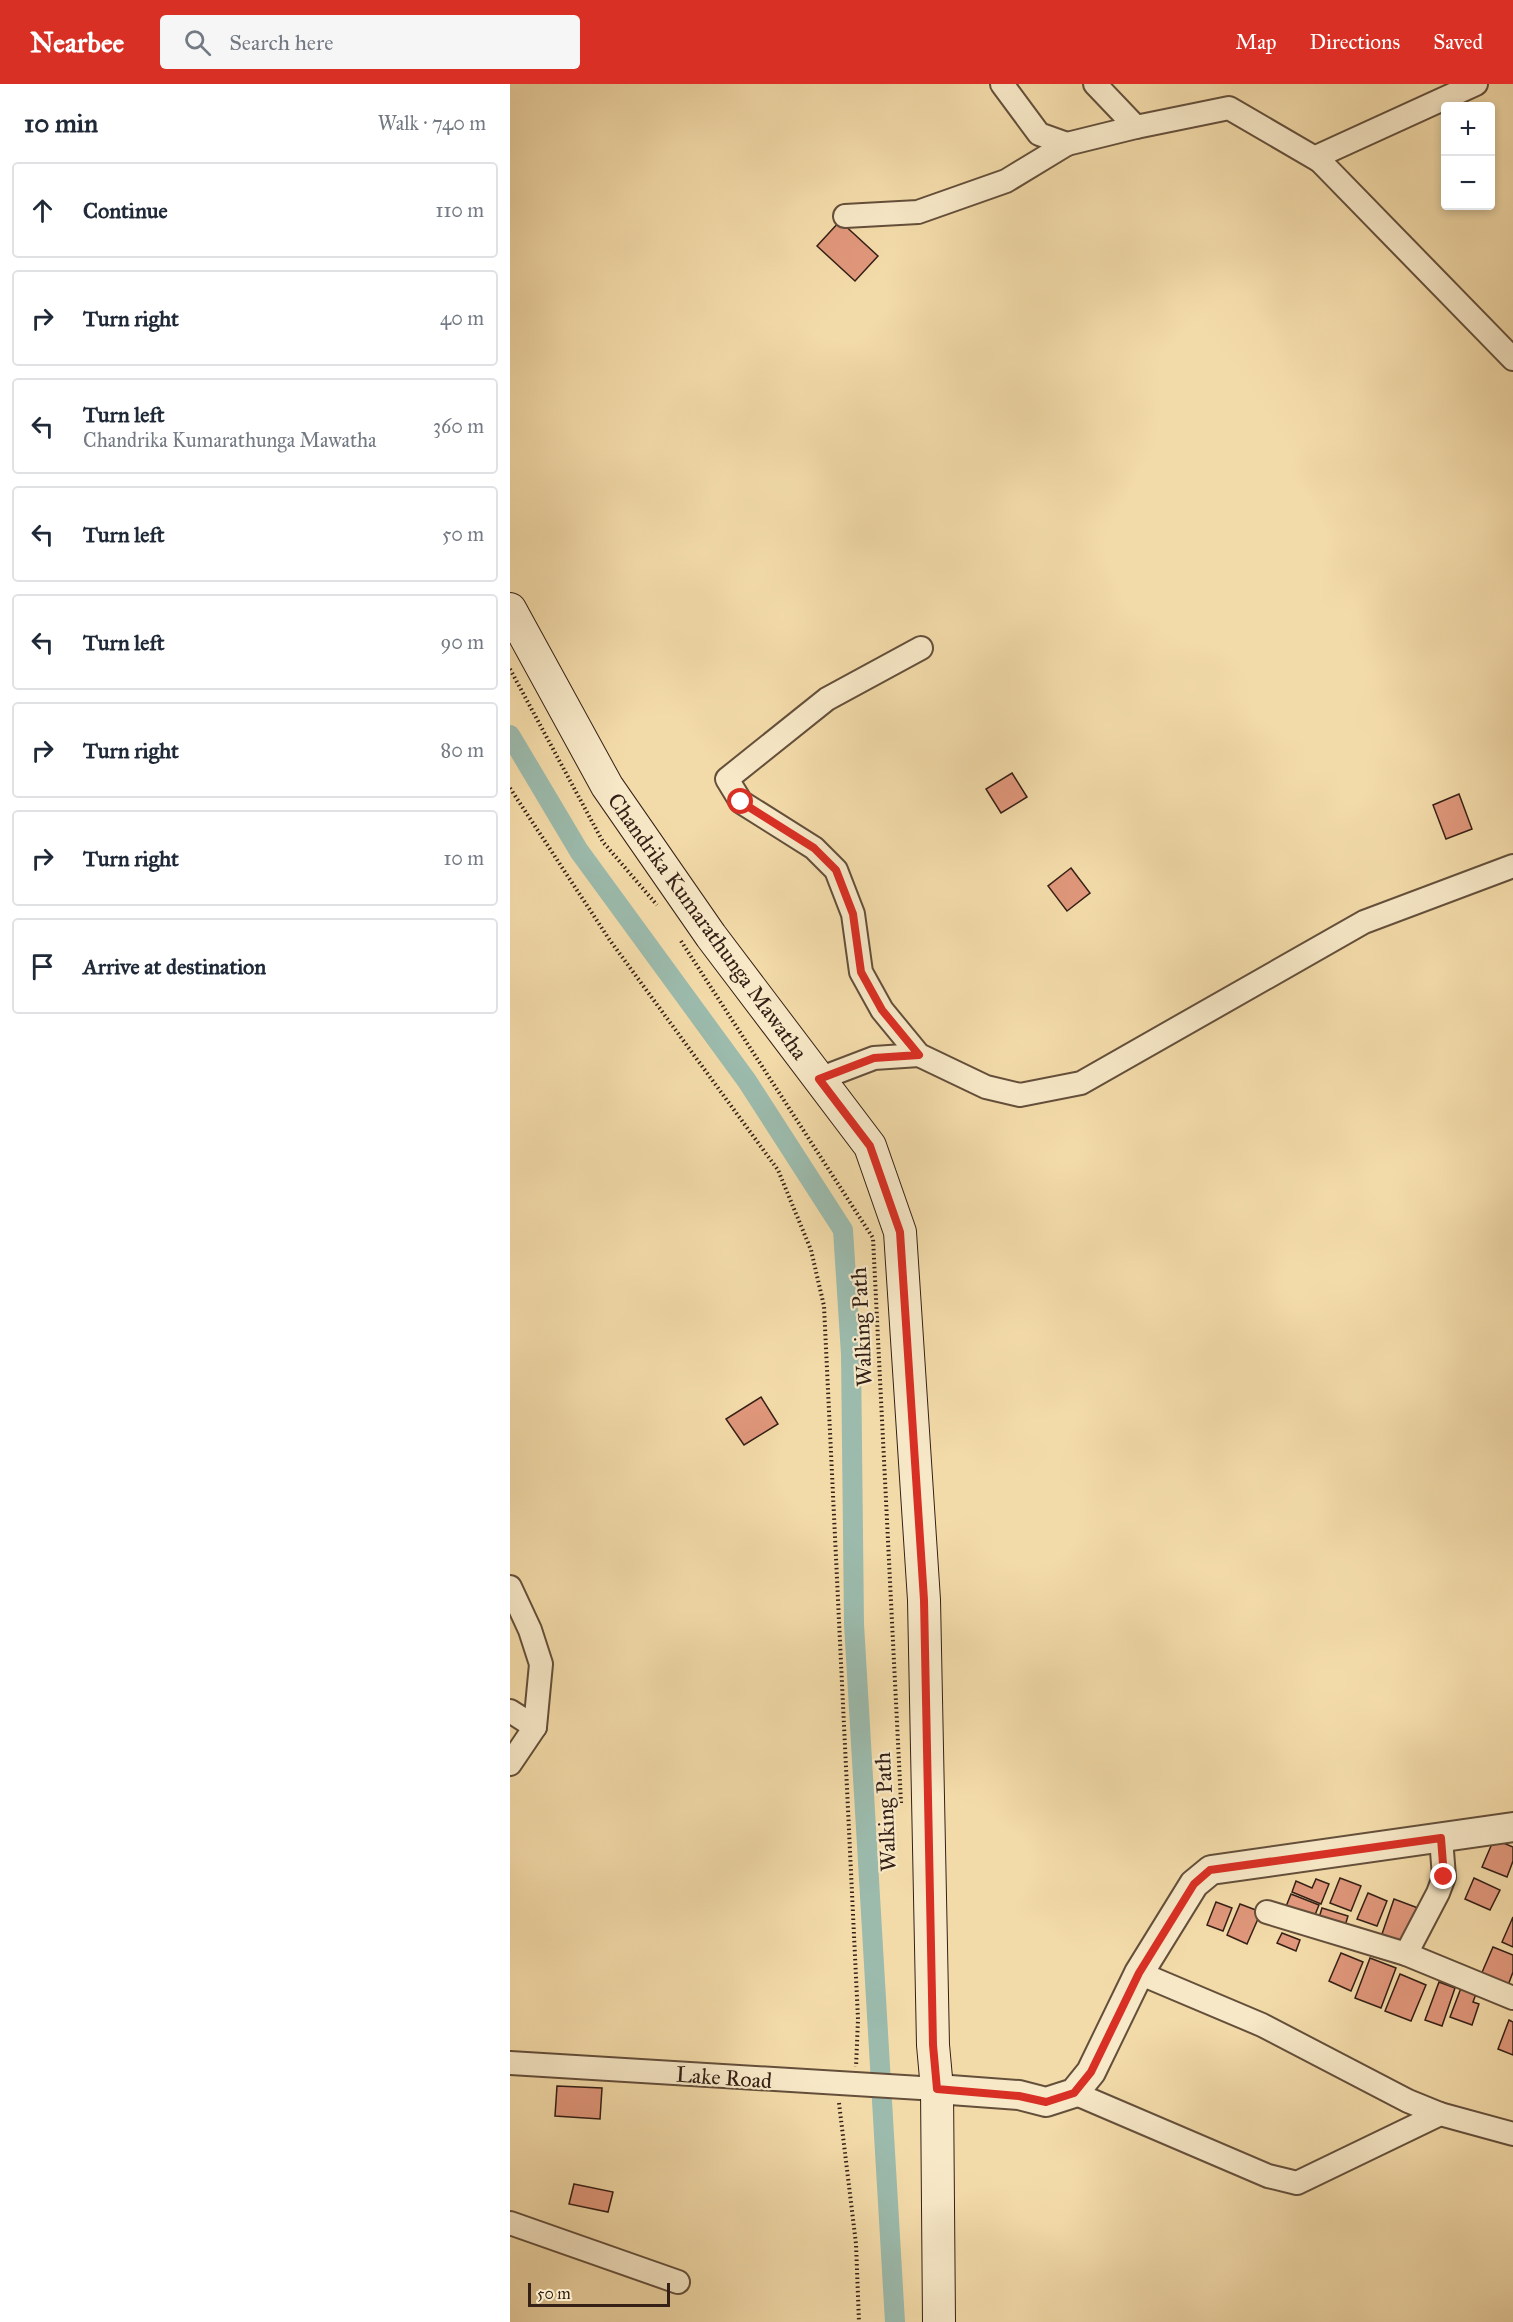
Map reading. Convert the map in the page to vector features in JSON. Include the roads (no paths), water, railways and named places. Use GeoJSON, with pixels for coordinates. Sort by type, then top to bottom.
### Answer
{"type":"FeatureCollection","features":[{"type":"Feature","properties":{"kind":"main road","name":"Chandrika Kumarathunga Mawatha"},"geometry":{"type":"LineString","coordinates":[[510,609],[607,786],[711,936],[870,1146],[900,1232],[924,1600],[933,2045],[926,2089],[939,2322]]}},
{"type":"Feature","properties":{"kind":"street"},"geometry":{"type":"LineString","coordinates":[[1002,84],[1039,134],[1067,144]]}},
{"type":"Feature","properties":{"kind":"street"},"geometry":{"type":"LineString","coordinates":[[1095,84],[1136,127]]}},
{"type":"Feature","properties":{"kind":"street"},"geometry":{"type":"LineString","coordinates":[[1476,84],[1316,157],[1513,359]]}},
{"type":"Feature","properties":{"kind":"street"},"geometry":{"type":"LineString","coordinates":[[845,216],[918,212],[1006,181],[1067,144],[1229,108],[1320,161]]}},
{"type":"Feature","properties":{"kind":"street"},"geometry":{"type":"LineString","coordinates":[[921,648],[827,699],[727,779],[741,802],[814,848],[836,870],[853,914],[861,972],[882,1010],[919,1055],[986,1087],[1020,1095],[1081,1083],[1364,922],[1513,866]]}},
{"type":"Feature","properties":{"kind":"street"},"geometry":{"type":"LineString","coordinates":[[819,1079],[874,1058],[919,1055]]}},
{"type":"Feature","properties":{"kind":"street"},"geometry":{"type":"LineString","coordinates":[[510,1587],[530,1630],[540,1664],[535,1727],[510,1764]]}},
{"type":"Feature","properties":{"kind":"street"},"geometry":{"type":"LineString","coordinates":[[510,1711],[535,1727]]}},
{"type":"Feature","properties":{"kind":"street"},"geometry":{"type":"LineString","coordinates":[[926,2089],[1019,2096],[1046,2102],[1074,2093],[1091,2072],[1139,1973],[1194,1884],[1210,1870],[1513,1827]]}},
{"type":"Feature","properties":{"kind":"street"},"geometry":{"type":"LineString","coordinates":[[1406,1954],[1444,1877],[1441,1838]]}},
{"type":"Feature","properties":{"kind":"street"},"geometry":{"type":"LineString","coordinates":[[1267,1912],[1406,1954],[1513,1998]]}},
{"type":"Feature","properties":{"kind":"street"},"geometry":{"type":"LineString","coordinates":[[1139,1973],[1262,2025],[1408,2101],[1440,2114],[1513,2134]]}},
{"type":"Feature","properties":{"kind":"street","name":"Lake Road"},"geometry":{"type":"LineString","coordinates":[[510,2062],[926,2089]]}},
{"type":"Feature","properties":{"kind":"street"},"geometry":{"type":"LineString","coordinates":[[1074,2093],[1268,2176],[1297,2183],[1440,2114]]}},
{"type":"Feature","properties":{"kind":"street"},"geometry":{"type":"LineString","coordinates":[[510,2223],[678,2282]]}},
{"type":"Feature","properties":{"kind":"waterway"},"geometry":{"type":"LineString","coordinates":[[510,735],[579,851],[747,1081],[843,1230],[851,1354],[854,1624],[895,2322]]}}]}
